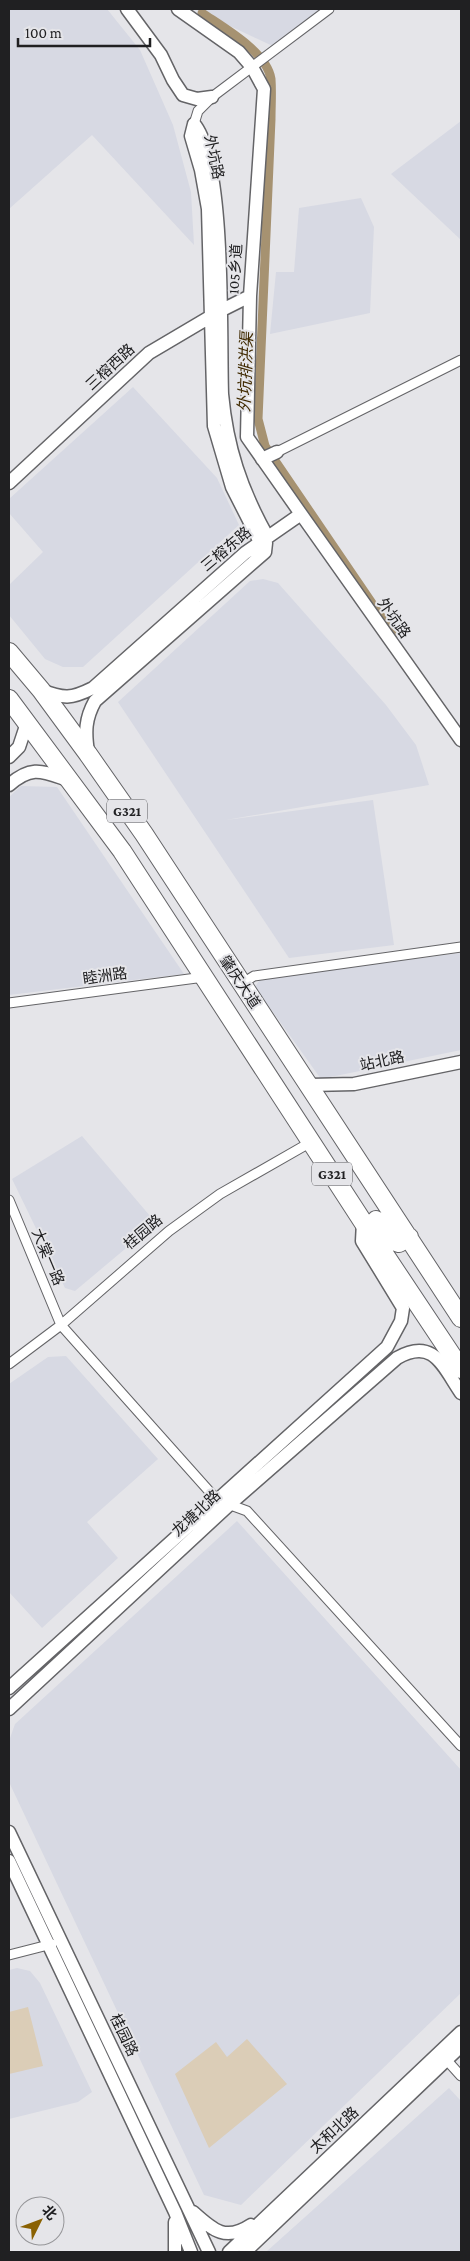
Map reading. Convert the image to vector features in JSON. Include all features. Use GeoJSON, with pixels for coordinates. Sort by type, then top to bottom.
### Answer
{"type":"FeatureCollection","features":[{"type":"Feature","properties":{"kind":"highway","name":"肇庆大道"},"geometry":{"type":"LineString","coordinates":[[9,652],[41,690],[144,834],[461,1318]]}},
{"type":"Feature","properties":{"kind":"highway","name":"G321"},"geometry":{"type":"LineString","coordinates":[[9,699],[28,722],[122,851],[205,977]]}},
{"type":"Feature","properties":{"kind":"highway","name":"肇庆大道"},"geometry":{"type":"LineString","coordinates":[[205,977],[363,1222],[461,1366]]}},
{"type":"Feature","properties":{"kind":"highway"},"geometry":{"type":"LineString","coordinates":[[329,1169],[351,1183],[388,1239],[399,1243],[408,1237]]}},
{"type":"Feature","properties":{"kind":"main road"},"geometry":{"type":"LineString","coordinates":[[127,9],[161,55],[173,80],[183,95],[197,99],[212,97]]}},
{"type":"Feature","properties":{"kind":"main road","name":"105乡道"},"geometry":{"type":"LineString","coordinates":[[178,9],[239,52],[252,67],[264,89],[250,296],[247,437],[301,514]]}},
{"type":"Feature","properties":{"kind":"main road","name":"外坑路"},"geometry":{"type":"LineString","coordinates":[[194,124],[199,130],[202,139],[215,196],[215,314],[225,426],[241,483],[264,543]]}},
{"type":"Feature","properties":{"kind":"main road","name":"三榕西路"},"geometry":{"type":"LineString","coordinates":[[9,483],[149,354],[215,314],[250,296]]}},
{"type":"Feature","properties":{"kind":"main road"},"geometry":{"type":"LineString","coordinates":[[262,459],[277,452]]}},
{"type":"Feature","properties":{"kind":"main road"},"geometry":{"type":"LineString","coordinates":[[264,543],[301,514]]}},
{"type":"Feature","properties":{"kind":"main road","name":"外坑路"},"geometry":{"type":"LineString","coordinates":[[301,514],[461,740]]}},
{"type":"Feature","properties":{"kind":"main road","name":"三榕东路"},"geometry":{"type":"LineString","coordinates":[[94,694],[264,543]]}},
{"type":"Feature","properties":{"kind":"main road"},"geometry":{"type":"LineString","coordinates":[[41,690],[60,698],[94,694],[85,728],[88,754]]}},
{"type":"Feature","properties":{"kind":"main road"},"geometry":{"type":"LineString","coordinates":[[9,757],[19,747],[28,722]]}},
{"type":"Feature","properties":{"kind":"main road"},"geometry":{"type":"LineString","coordinates":[[9,785],[19,777],[33,771],[71,781]]}},
{"type":"Feature","properties":{"kind":"main road","name":"站北路"},"geometry":{"type":"LineString","coordinates":[[310,1085],[354,1084],[461,1062]]}},
{"type":"Feature","properties":{"kind":"main road","name":"龙塘北路"},"geometry":{"type":"LineString","coordinates":[[11,1685],[387,1346],[401,1321],[403,1308],[362,1241],[363,1222]]}},
{"type":"Feature","properties":{"kind":"main road","name":"龙塘北路"},"geometry":{"type":"LineString","coordinates":[[22,1698],[230,1504],[397,1358],[406,1353],[421,1350],[433,1353],[461,1393]]}},
{"type":"Feature","properties":{"kind":"main road"},"geometry":{"type":"LineString","coordinates":[[9,1709],[22,1698]]}},
{"type":"Feature","properties":{"kind":"main road"},"geometry":{"type":"LineString","coordinates":[[9,1719],[22,1698]]}},
{"type":"Feature","properties":{"kind":"main road","name":"桂园路"},"geometry":{"type":"LineString","coordinates":[[9,1832],[209,2252]]}},
{"type":"Feature","properties":{"kind":"main road"},"geometry":{"type":"LineString","coordinates":[[9,1861],[175,2212],[191,2252]]}},
{"type":"Feature","properties":{"kind":"main road","name":"太和北路"},"geometry":{"type":"LineString","coordinates":[[245,2252],[443,2056],[461,2032]]}},
{"type":"Feature","properties":{"kind":"main road","name":"太和北路"},"geometry":{"type":"LineString","coordinates":[[229,2252],[443,2056],[461,2046]]}},
{"type":"Feature","properties":{"kind":"main road"},"geometry":{"type":"LineString","coordinates":[[188,2206],[214,2230],[223,2233],[243,2231],[270,2213]]}},
{"type":"Feature","properties":{"kind":"main road"},"geometry":{"type":"LineString","coordinates":[[175,2212],[175,2252]]}},
{"type":"Feature","properties":{"kind":"main road"},"geometry":{"type":"LineString","coordinates":[[258,2252],[267,2240],[270,2229]]}},
{"type":"Feature","properties":{"kind":"street"},"geometry":{"type":"LineString","coordinates":[[194,124],[198,111],[212,97],[328,9]]}},
{"type":"Feature","properties":{"kind":"street"},"geometry":{"type":"LineString","coordinates":[[277,452],[461,360]]}},
{"type":"Feature","properties":{"kind":"street"},"geometry":{"type":"LineString","coordinates":[[241,984],[254,976],[461,947]]}},
{"type":"Feature","properties":{"kind":"street","name":"睦洲路"},"geometry":{"type":"LineString","coordinates":[[9,1003],[205,977]]}},
{"type":"Feature","properties":{"kind":"street","name":"桂园路"},"geometry":{"type":"LineString","coordinates":[[9,1364],[61,1325],[168,1231],[220,1194],[311,1142]]}},
{"type":"Feature","properties":{"kind":"street","name":"大棠一路"},"geometry":{"type":"LineString","coordinates":[[9,1200],[61,1325],[216,1500]]}},
{"type":"Feature","properties":{"kind":"street"},"geometry":{"type":"LineString","coordinates":[[216,1500],[247,1511],[461,1746]]}},
{"type":"Feature","properties":{"kind":"street"},"geometry":{"type":"LineString","coordinates":[[9,1956],[62,1942]]}},
{"type":"Feature","properties":{"kind":"street"},"geometry":{"type":"LineString","coordinates":[[443,2056],[461,2076]]}},
{"type":"Feature","properties":{"kind":"shaded area"},"geometry":{"type":"Polygon","coordinates":[[[9,9],[107,9],[140,50],[173,125],[191,192],[194,245],[92,135],[9,209],[9,9]]]}},
{"type":"Feature","properties":{"kind":"shaded area"},"geometry":{"type":"Polygon","coordinates":[[[194,9],[329,9],[277,48],[194,9]]]}},
{"type":"Feature","properties":{"kind":"shaded area"},"geometry":{"type":"Polygon","coordinates":[[[461,121],[461,240],[391,174],[461,121]]]}},
{"type":"Feature","properties":{"kind":"shaded area"},"geometry":{"type":"Polygon","coordinates":[[[361,198],[374,227],[370,313],[270,334],[276,272],[294,272],[299,208],[361,198]]]}},
{"type":"Feature","properties":{"kind":"shaded area"},"geometry":{"type":"Polygon","coordinates":[[[133,387],[217,478],[239,525],[83,667],[63,667],[45,659],[9,615],[9,585],[43,552],[9,513],[9,499],[133,387]]]}},
{"type":"Feature","properties":{"kind":"shaded area"},"geometry":{"type":"Polygon","coordinates":[[[263,579],[278,583],[386,705],[416,745],[429,785],[226,820],[373,800],[394,945],[289,958],[118,702],[250,581],[263,579]]]}},
{"type":"Feature","properties":{"kind":"shaded area"},"geometry":{"type":"Polygon","coordinates":[[[21,786],[57,787],[184,974],[9,995],[9,797],[21,786]]]}},
{"type":"Feature","properties":{"kind":"shaded area"},"geometry":{"type":"Polygon","coordinates":[[[461,953],[461,1050],[321,1079],[255,987],[261,978],[461,953]]]}},
{"type":"Feature","properties":{"kind":"shaded area"},"geometry":{"type":"Polygon","coordinates":[[[82,1136],[156,1223],[75,1291],[65,1288],[12,1179],[82,1136]]]}},
{"type":"Feature","properties":{"kind":"shaded area"},"geometry":{"type":"Polygon","coordinates":[[[66,1356],[158,1459],[87,1522],[118,1558],[42,1628],[9,1592],[9,1384],[48,1357],[66,1356]]]}},
{"type":"Feature","properties":{"kind":"shaded area"},"geometry":{"type":"Polygon","coordinates":[[[237,1521],[461,1770],[461,1993],[241,2205],[204,2195],[9,1782],[9,1741],[15,1724],[237,1521]]]}},
{"type":"Feature","properties":{"kind":"shaded area"},"geometry":{"type":"Polygon","coordinates":[[[17,1968],[30,1971],[40,1983],[92,2092],[78,2102],[9,2119],[9,1970],[17,1968]]]}},
{"type":"Feature","properties":{"kind":"shaded area"},"geometry":{"type":"Polygon","coordinates":[[[28,2007],[43,2066],[9,2074],[9,2012],[28,2007]]]}},
{"type":"Feature","properties":{"kind":"shaded area"},"geometry":{"type":"Polygon","coordinates":[[[247,2039],[287,2084],[209,2148],[175,2074],[216,2042],[227,2057],[247,2039]]]}},
{"type":"Feature","properties":{"kind":"shaded area"},"geometry":{"type":"Polygon","coordinates":[[[449,2088],[461,2101],[461,2252],[266,2252],[449,2088]]]}},
{"type":"Feature","properties":{"kind":"waterway","name":"外坑排洪渠"},"geometry":{"type":"LineString","coordinates":[[202,13],[253,50],[262,59],[271,79],[271,119],[258,419],[265,446],[393,634]]}}]}
